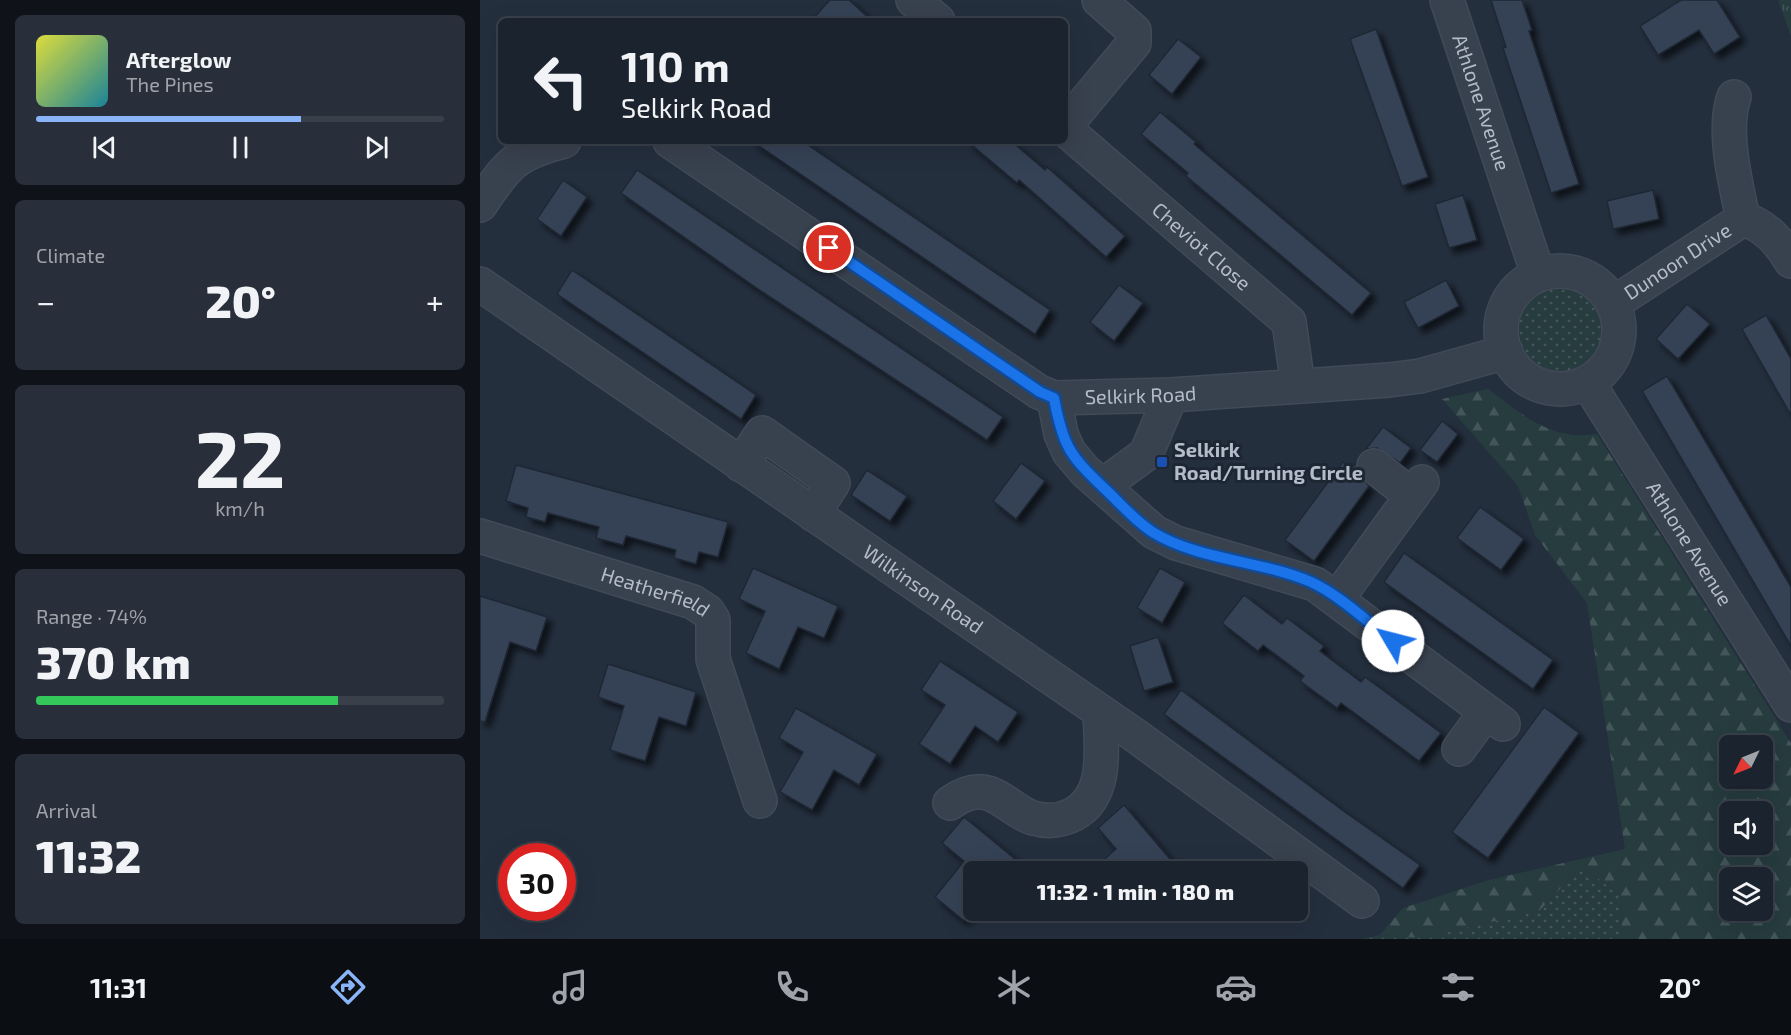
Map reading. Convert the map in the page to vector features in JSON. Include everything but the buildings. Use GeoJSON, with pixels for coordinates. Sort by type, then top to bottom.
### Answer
{"type":"FeatureCollection","features":[{"type":"Feature","properties":{"kind":"street"},"geometry":{"type":"LineString","coordinates":[[913,0],[934,18]]}},
{"type":"Feature","properties":{"kind":"street","name":"Cheviot Close"},"geometry":{"type":"LineString","coordinates":[[1068,123],[1134,43],[1134,31],[1099,0]]}},
{"type":"Feature","properties":{"kind":"street","name":"Athlone Avenue"},"geometry":{"type":"LineString","coordinates":[[1448,0],[1538,274]]}},
{"type":"Feature","properties":{"kind":"street","name":"Dunoon Drive"},"geometry":{"type":"LineString","coordinates":[[1725,118],[1733,174],[1743,219]]}},
{"type":"Feature","properties":{"kind":"street","name":"Cheviot Close"},"geometry":{"type":"LineString","coordinates":[[1068,130],[1289,322],[1298,386]]}},
{"type":"Feature","properties":{"kind":"street"},"geometry":{"type":"LineString","coordinates":[[480,205],[506,168],[518,156],[555,144]]}},
{"type":"Feature","properties":{"kind":"street"},"geometry":{"type":"LineString","coordinates":[[674,144],[1040,392],[1054,398],[1061,434],[1069,452],[1102,486],[1154,532],[1176,543],[1308,581],[1337,599],[1494,718],[1459,748]]}},
{"type":"Feature","properties":{"kind":"street","name":"Dunoon Drive"},"geometry":{"type":"LineString","coordinates":[[1614,303],[1743,219],[1758,223],[1784,249],[1791,261]]}},
{"type":"Feature","properties":{"kind":"street"},"geometry":{"type":"LineString","coordinates":[[1559,270],[1580,273],[1598,284],[1614,303],[1620,323],[1618,346],[1609,364],[1588,383],[1568,389],[1547,388],[1525,378],[1511,363],[1502,343],[1501,322],[1507,302],[1520,286],[1538,274],[1559,270]]}},
{"type":"Feature","properties":{"kind":"street","name":"Wilkinson Road"},"geometry":{"type":"LineString","coordinates":[[480,284],[1100,712],[1362,901]]}},
{"type":"Feature","properties":{"kind":"street","name":"Selkirk Road"},"geometry":{"type":"LineString","coordinates":[[1054,398],[1171,394],[1420,376],[1506,351]]}},
{"type":"Feature","properties":{"kind":"street","name":"Athlone Avenue"},"geometry":{"type":"LineString","coordinates":[[1588,383],[1791,705]]}},
{"type":"Feature","properties":{"kind":"street"},"geometry":{"type":"LineString","coordinates":[[1102,486],[1146,454],[1171,394]]}},
{"type":"Feature","properties":{"kind":"street"},"geometry":{"type":"LineString","coordinates":[[1337,599],[1417,489],[1374,466]]}},
{"type":"Feature","properties":{"kind":"street","name":"Heatherfield"},"geometry":{"type":"LineString","coordinates":[[480,536],[693,603],[708,612],[713,620],[713,659],[760,801]]}},
{"type":"Feature","properties":{"kind":"street"},"geometry":{"type":"LineString","coordinates":[[950,803],[961,795],[976,792],[990,794],[1033,818],[1064,819],[1077,812],[1089,803],[1096,789],[1100,765],[1100,712]]}},
{"type":"Feature","properties":{"kind":"green space"},"geometry":{"type":"Polygon","coordinates":[[[1778,0],[1791,0],[1791,36],[1778,0]]]}},
{"type":"Feature","properties":{"kind":"green space"},"geometry":{"type":"Polygon","coordinates":[[[1560,289],[1576,292],[1589,301],[1598,314],[1601,330],[1598,346],[1589,359],[1576,368],[1560,371],[1544,368],[1531,359],[1522,346],[1519,330],[1522,314],[1531,301],[1544,292],[1560,289]]]}},
{"type":"Feature","properties":{"kind":"green space"},"geometry":{"type":"Polygon","coordinates":[[[1488,389],[1526,417],[1552,430],[1565,434],[1597,434],[1791,743],[1791,939],[1622,939],[1621,896],[1582,866],[1539,911],[1420,938],[1380,935],[1403,908],[1489,880],[1625,849],[1587,603],[1535,535],[1518,486],[1442,399],[1488,389]]]}},
{"type":"Feature","properties":{"kind":"green space"},"geometry":{"type":"Polygon","coordinates":[[[1582,866],[1621,896],[1622,939],[1362,939],[1380,935],[1420,938],[1539,911],[1582,866]]]}},
{"type":"Feature","properties":{"kind":"place","name":"Selkirk Road/Turning Circle"},"geometry":{"type":"Point","coordinates":[1162,462]}},
{"type":"Feature","properties":{"kind":"route"},"geometry":{"type":"LineString","coordinates":[[829,248],[1040,392],[1054,398],[1061,434],[1069,452],[1085,471],[1154,532],[1176,543],[1315,584],[1393,641]]}}]}
